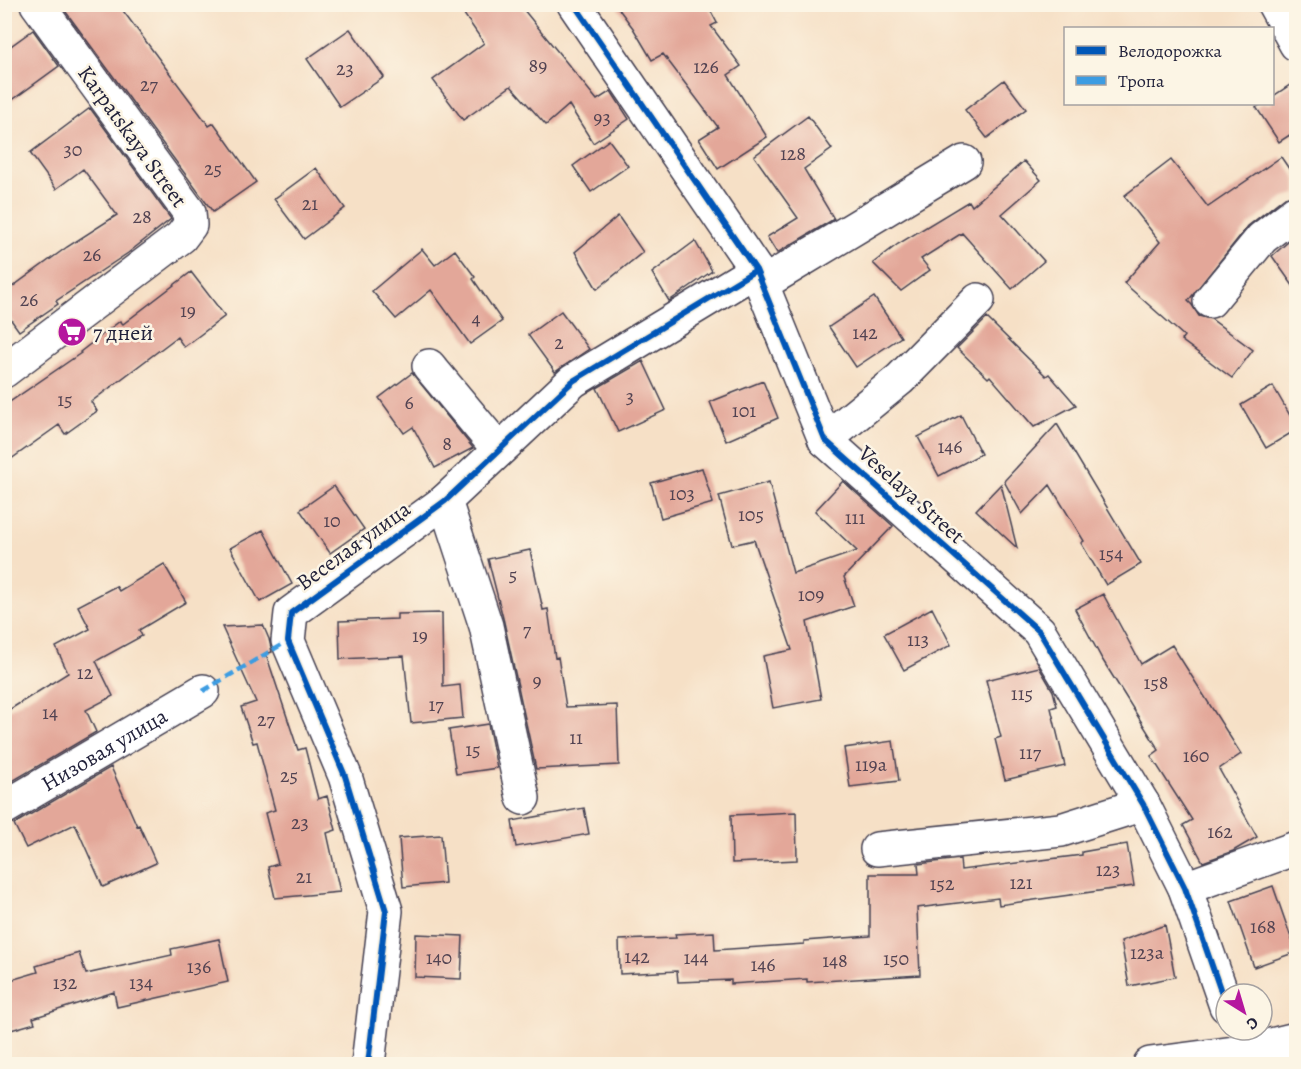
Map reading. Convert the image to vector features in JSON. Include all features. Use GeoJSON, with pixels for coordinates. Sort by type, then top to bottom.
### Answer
{"type":"FeatureCollection","features":[{"type":"Feature","properties":{"kind":"street","name":"Karpatskaya Street"},"geometry":{"type":"LineString","coordinates":[[4,371],[181,237],[190,225],[189,212],[37,4]]}},
{"type":"Feature","properties":{"kind":"street","name":"Veselaya Street"},"geometry":{"type":"LineString","coordinates":[[574,4],[759,277],[825,440],[1039,631],[1143,804],[1185,888],[1218,982]]}},
{"type":"Feature","properties":{"kind":"street"},"geometry":{"type":"LineString","coordinates":[[1274,4],[1296,44]]}},
{"type":"Feature","properties":{"kind":"street","name":"Веселая улица"},"geometry":{"type":"LineString","coordinates":[[368,1065],[386,911],[345,776],[288,641],[291,613],[444,501],[573,381],[964,162]]}},
{"type":"Feature","properties":{"kind":"street"},"geometry":{"type":"LineString","coordinates":[[1210,301],[1262,238],[1296,212]]}},
{"type":"Feature","properties":{"kind":"street"},"geometry":{"type":"LineString","coordinates":[[825,440],[900,379],[978,300]]}},
{"type":"Feature","properties":{"kind":"street"},"geometry":{"type":"LineString","coordinates":[[429,366],[499,450]]}},
{"type":"Feature","properties":{"kind":"street"},"geometry":{"type":"LineString","coordinates":[[444,501],[486,626],[523,798]]}},
{"type":"Feature","properties":{"kind":"street","name":"Низовая улица"},"geometry":{"type":"LineString","coordinates":[[4,808],[203,691]]}},
{"type":"Feature","properties":{"kind":"street"},"geometry":{"type":"LineString","coordinates":[[877,849],[1061,830],[1143,804]]}},
{"type":"Feature","properties":{"kind":"street"},"geometry":{"type":"LineString","coordinates":[[1185,888],[1296,848]]}},
{"type":"Feature","properties":{"kind":"street"},"geometry":{"type":"LineString","coordinates":[[1274,1040],[1296,1040]]}},
{"type":"Feature","properties":{"kind":"street"},"geometry":{"type":"LineString","coordinates":[[1150,1065],[1234,1042]]}},
{"type":"Feature","properties":{"kind":"building"},"geometry":{"type":"Polygon","coordinates":[[[69,4],[118,4],[209,126],[214,123],[256,182],[213,212],[63,8],[69,4]]]}},
{"type":"Feature","properties":{"kind":"building"},"geometry":{"type":"Polygon","coordinates":[[[457,4],[519,4],[597,100],[611,91],[629,119],[593,143],[569,105],[546,125],[511,86],[463,120],[433,80],[484,43],[457,4]]]}},
{"type":"Feature","properties":{"kind":"building"},"geometry":{"type":"Polygon","coordinates":[[[615,4],[707,4],[717,23],[711,26],[741,66],[728,75],[767,137],[718,169],[699,139],[718,127],[663,54],[652,60],[615,4]]]}},
{"type":"Feature","properties":{"kind":"building"},"geometry":{"type":"Polygon","coordinates":[[[350,29],[384,77],[340,107],[307,59],[350,29]]]}},
{"type":"Feature","properties":{"kind":"building"},"geometry":{"type":"Polygon","coordinates":[[[33,30],[59,66],[4,106],[4,51],[33,30]]]}},
{"type":"Feature","properties":{"kind":"building"},"geometry":{"type":"Polygon","coordinates":[[[1004,80],[1026,109],[987,138],[965,110],[1004,80]]]}},
{"type":"Feature","properties":{"kind":"building"},"geometry":{"type":"Polygon","coordinates":[[[1296,81],[1296,131],[1279,142],[1256,107],[1274,105],[1274,96],[1296,81]]]}},
{"type":"Feature","properties":{"kind":"building"},"geometry":{"type":"Polygon","coordinates":[[[90,108],[171,219],[128,253],[56,301],[58,304],[19,331],[4,310],[4,293],[67,247],[117,215],[83,169],[56,189],[30,153],[90,108]]]}},
{"type":"Feature","properties":{"kind":"building"},"geometry":{"type":"Polygon","coordinates":[[[808,116],[832,149],[804,169],[834,219],[777,253],[767,237],[798,218],[754,156],[808,116]]]}},
{"type":"Feature","properties":{"kind":"building"},"geometry":{"type":"Polygon","coordinates":[[[609,140],[628,166],[591,192],[573,166],[609,140]]]}},
{"type":"Feature","properties":{"kind":"building"},"geometry":{"type":"Polygon","coordinates":[[[1281,157],[1296,179],[1296,194],[1285,197],[1248,226],[1188,301],[1199,316],[1211,319],[1253,350],[1232,378],[1181,340],[1184,336],[1124,283],[1160,242],[1124,196],[1171,160],[1208,207],[1281,157]]]}},
{"type":"Feature","properties":{"kind":"building"},"geometry":{"type":"Polygon","coordinates":[[[1024,161],[1041,180],[1002,214],[1044,261],[1012,289],[962,233],[921,259],[930,270],[901,291],[873,263],[898,244],[969,201],[972,206],[1024,161]]]}},
{"type":"Feature","properties":{"kind":"building"},"geometry":{"type":"Polygon","coordinates":[[[316,168],[345,208],[304,239],[274,199],[316,168]]]}},
{"type":"Feature","properties":{"kind":"building"},"geometry":{"type":"Polygon","coordinates":[[[618,216],[643,252],[597,289],[575,252],[618,216]]]}},
{"type":"Feature","properties":{"kind":"building"},"geometry":{"type":"Polygon","coordinates":[[[1296,235],[1296,290],[1272,256],[1296,235]]]}},
{"type":"Feature","properties":{"kind":"building"},"geometry":{"type":"Polygon","coordinates":[[[695,241],[712,271],[669,301],[652,273],[695,241]]]}},
{"type":"Feature","properties":{"kind":"building"},"geometry":{"type":"Polygon","coordinates":[[[422,249],[435,265],[455,250],[502,321],[470,344],[431,290],[396,319],[372,291],[422,249]]]}},
{"type":"Feature","properties":{"kind":"building"},"geometry":{"type":"Polygon","coordinates":[[[191,272],[225,316],[184,347],[177,337],[91,402],[97,411],[65,434],[59,425],[4,464],[4,406],[81,353],[120,321],[123,324],[191,272]]]}},
{"type":"Feature","properties":{"kind":"building"},"geometry":{"type":"Polygon","coordinates":[[[874,297],[901,337],[856,367],[829,327],[874,297]]]}},
{"type":"Feature","properties":{"kind":"building"},"geometry":{"type":"Polygon","coordinates":[[[561,311],[589,349],[555,372],[528,335],[561,311]]]}},
{"type":"Feature","properties":{"kind":"building"},"geometry":{"type":"Polygon","coordinates":[[[987,318],[1046,376],[1049,374],[1076,405],[1034,427],[990,376],[988,378],[957,348],[987,318]]]}},
{"type":"Feature","properties":{"kind":"building"},"geometry":{"type":"Polygon","coordinates":[[[643,361],[666,410],[618,432],[597,388],[643,361]]]}},
{"type":"Feature","properties":{"kind":"building"},"geometry":{"type":"Polygon","coordinates":[[[412,373],[473,448],[435,468],[413,427],[404,433],[379,398],[412,373]]]}},
{"type":"Feature","properties":{"kind":"building"},"geometry":{"type":"Polygon","coordinates":[[[763,381],[778,418],[726,441],[710,402],[763,381]]]}},
{"type":"Feature","properties":{"kind":"building"},"geometry":{"type":"Polygon","coordinates":[[[1273,386],[1296,426],[1296,430],[1266,448],[1241,405],[1273,386]]]}},
{"type":"Feature","properties":{"kind":"building"},"geometry":{"type":"Polygon","coordinates":[[[961,415],[981,454],[939,476],[918,437],[961,415]]]}},
{"type":"Feature","properties":{"kind":"building"},"geometry":{"type":"Polygon","coordinates":[[[1057,424],[1141,564],[1106,585],[1081,543],[1084,541],[1050,485],[1022,514],[1004,481],[1057,424]]]}},
{"type":"Feature","properties":{"kind":"building"},"geometry":{"type":"Polygon","coordinates":[[[702,468],[713,503],[661,518],[651,483],[702,468]]]}},
{"type":"Feature","properties":{"kind":"building"},"geometry":{"type":"Polygon","coordinates":[[[843,481],[893,526],[844,577],[854,606],[807,622],[821,699],[773,708],[763,656],[792,650],[754,540],[732,545],[719,496],[769,482],[793,573],[857,551],[815,511],[843,481]]]}},
{"type":"Feature","properties":{"kind":"building"},"geometry":{"type":"Polygon","coordinates":[[[1001,484],[1017,548],[976,510],[1001,484]]]}},
{"type":"Feature","properties":{"kind":"building"},"geometry":{"type":"Polygon","coordinates":[[[334,486],[364,529],[330,553],[300,510],[334,486]]]}},
{"type":"Feature","properties":{"kind":"building"},"geometry":{"type":"Polygon","coordinates":[[[263,530],[292,584],[260,602],[230,548],[263,530]]]}},
{"type":"Feature","properties":{"kind":"building"},"geometry":{"type":"Polygon","coordinates":[[[530,550],[543,610],[548,609],[555,658],[558,657],[566,707],[617,705],[619,765],[536,769],[488,559],[530,550]]]}},
{"type":"Feature","properties":{"kind":"building"},"geometry":{"type":"Polygon","coordinates":[[[164,564],[186,602],[139,630],[142,636],[96,661],[113,696],[86,710],[96,732],[4,786],[4,713],[68,673],[56,647],[90,629],[78,606],[116,586],[119,591],[164,564]]]}},
{"type":"Feature","properties":{"kind":"building"},"geometry":{"type":"Polygon","coordinates":[[[1103,594],[1141,664],[1172,645],[1241,754],[1219,769],[1257,837],[1233,851],[1203,862],[1183,825],[1192,820],[1151,756],[1159,750],[1102,659],[1075,609],[1103,594]]]}},
{"type":"Feature","properties":{"kind":"building"},"geometry":{"type":"Polygon","coordinates":[[[932,608],[951,645],[904,670],[884,634],[932,608]]]}},
{"type":"Feature","properties":{"kind":"building"},"geometry":{"type":"Polygon","coordinates":[[[442,613],[443,687],[460,685],[463,718],[411,723],[404,656],[340,659],[339,621],[397,619],[397,614],[442,613]]]}},
{"type":"Feature","properties":{"kind":"building"},"geometry":{"type":"Polygon","coordinates":[[[263,625],[272,652],[266,654],[298,750],[305,748],[318,799],[327,796],[336,830],[327,833],[340,892],[275,898],[268,867],[278,864],[265,813],[275,810],[257,742],[253,743],[241,707],[256,702],[222,627],[263,625]]]}},
{"type":"Feature","properties":{"kind":"building"},"geometry":{"type":"Polygon","coordinates":[[[1039,667],[1053,691],[1057,706],[1051,708],[1065,766],[1005,780],[995,739],[1001,737],[986,680],[1039,667]]]}},
{"type":"Feature","properties":{"kind":"building"},"geometry":{"type":"Polygon","coordinates":[[[488,724],[497,768],[456,774],[449,730],[488,724]]]}},
{"type":"Feature","properties":{"kind":"building"},"geometry":{"type":"Polygon","coordinates":[[[893,741],[899,781],[850,787],[844,748],[893,741]]]}},
{"type":"Feature","properties":{"kind":"building"},"geometry":{"type":"Polygon","coordinates":[[[111,767],[156,863],[103,887],[75,824],[26,848],[14,824],[111,767]]]}},
{"type":"Feature","properties":{"kind":"building"},"geometry":{"type":"Polygon","coordinates":[[[584,808],[589,834],[516,847],[512,821],[584,808]]]}},
{"type":"Feature","properties":{"kind":"building"},"geometry":{"type":"Polygon","coordinates":[[[796,812],[797,860],[732,863],[731,815],[796,812]]]}},
{"type":"Feature","properties":{"kind":"building"},"geometry":{"type":"Polygon","coordinates":[[[441,835],[445,883],[403,887],[399,838],[441,835]]]}},
{"type":"Feature","properties":{"kind":"building"},"geometry":{"type":"Polygon","coordinates":[[[1127,844],[1134,886],[999,905],[998,898],[917,908],[920,975],[731,984],[731,980],[678,982],[677,971],[620,974],[619,940],[676,938],[675,934],[714,932],[715,950],[804,944],[804,941],[870,936],[870,874],[919,874],[918,864],[960,859],[961,870],[1082,855],[1082,852],[1127,844]]]}},
{"type":"Feature","properties":{"kind":"building"},"geometry":{"type":"Polygon","coordinates":[[[1273,886],[1296,952],[1254,967],[1231,901],[1273,886]]]}},
{"type":"Feature","properties":{"kind":"building"},"geometry":{"type":"Polygon","coordinates":[[[1165,925],[1175,977],[1129,986],[1121,941],[1165,925]]]}},
{"type":"Feature","properties":{"kind":"building"},"geometry":{"type":"Polygon","coordinates":[[[416,934],[463,936],[461,979],[415,977],[416,934]]]}},
{"type":"Feature","properties":{"kind":"building"},"geometry":{"type":"Polygon","coordinates":[[[219,939],[228,982],[117,1007],[114,992],[33,1018],[35,1023],[4,1032],[4,982],[38,972],[36,966],[79,953],[86,974],[172,955],[171,949],[219,939]]]}},
{"type":"Feature","properties":{"kind":"marked path"},"geometry":{"type":"LineString","coordinates":[[203,691],[288,641]]}},
{"type":"Feature","properties":{"kind":"cycle path"},"geometry":{"type":"LineString","coordinates":[[574,4],[756,270],[825,440],[1039,631],[1143,804],[1185,888],[1218,982]]}},
{"type":"Feature","properties":{"kind":"cycle path"},"geometry":{"type":"LineString","coordinates":[[368,1064],[386,911],[345,776],[288,641],[291,613],[445,501],[573,381],[756,270]]}},
{"type":"Feature","properties":{"kind":"place","name":"7 дней"},"geometry":{"type":"Point","coordinates":[72,332]}}]}
